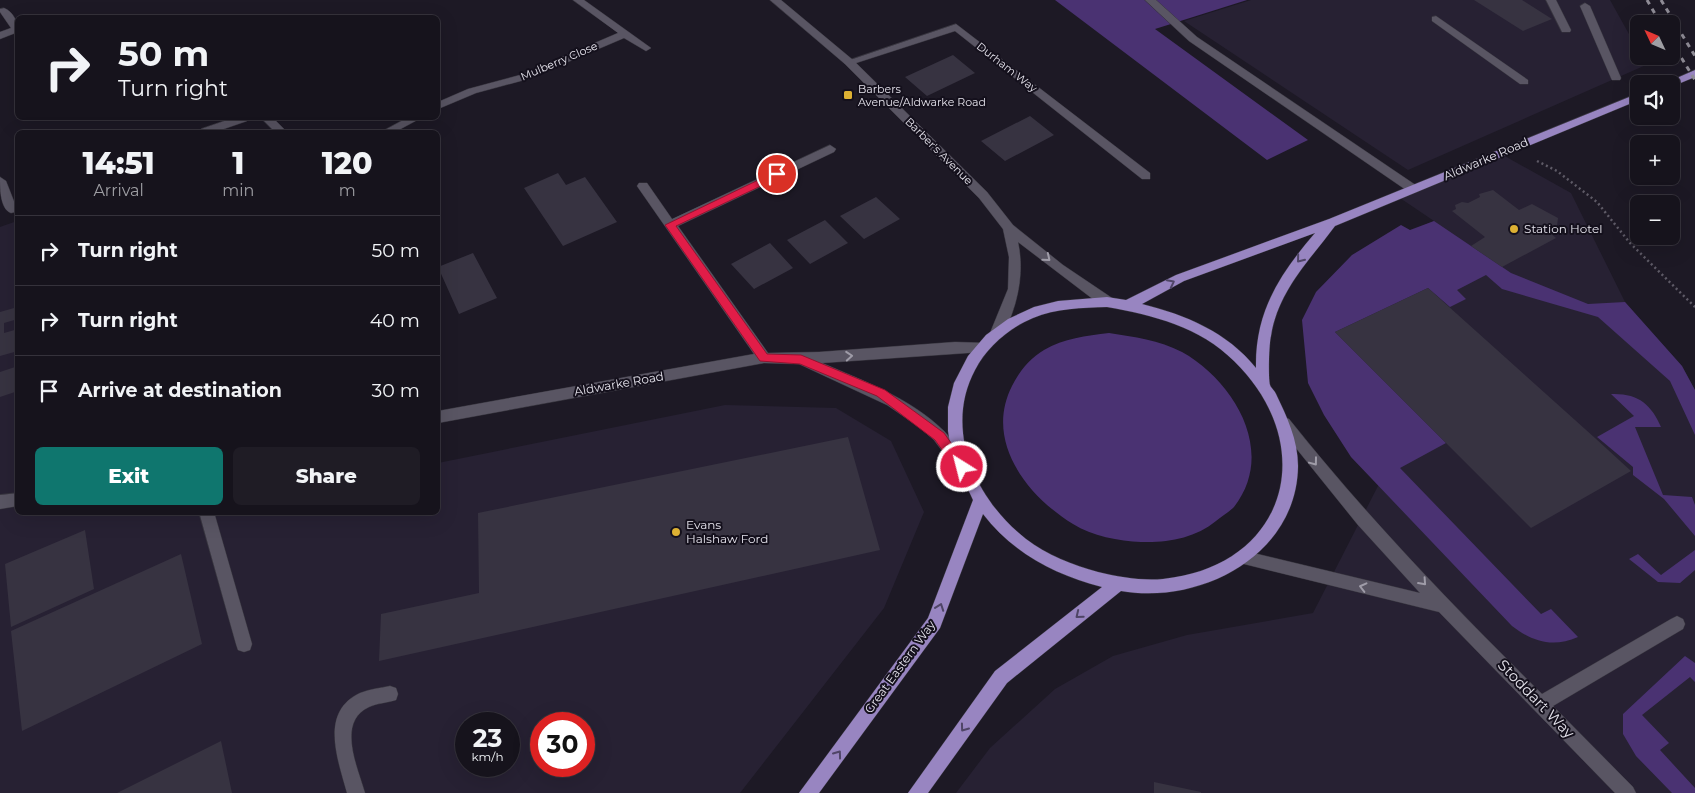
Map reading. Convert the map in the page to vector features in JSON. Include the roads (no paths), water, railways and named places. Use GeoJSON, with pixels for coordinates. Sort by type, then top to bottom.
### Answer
{"type":"FeatureCollection","features":[{"type":"Feature","properties":{"kind":"main road"},"geometry":{"type":"LineString","coordinates":[[1680,79],[1695,73]]}},
{"type":"Feature","properties":{"kind":"main road","name":"Aldwarke Road"},"geometry":{"type":"LineString","coordinates":[[1128,305],[1180,278],[1333,222],[1630,100]]}},
{"type":"Feature","properties":{"kind":"main road","name":"Aldwarke Road"},"geometry":{"type":"LineString","coordinates":[[1263,384],[1264,332],[1273,302],[1298,261],[1333,222]]}},
{"type":"Feature","properties":{"kind":"main road"},"geometry":{"type":"LineString","coordinates":[[1107,302],[1142,307],[1177,318],[1210,335],[1239,357],[1263,384],[1284,423],[1292,459],[1289,496],[1272,530],[1245,558],[1208,578],[1164,587],[1117,584],[1062,568],[1015,539],[980,501],[962,467],[953,434],[955,402],[964,372],[982,347],[997,333],[1028,314],[1066,304],[1107,302]]}},
{"type":"Feature","properties":{"kind":"main road","name":"Great Eastern Way"},"geometry":{"type":"LineString","coordinates":[[808,793],[934,623],[980,501]]}},
{"type":"Feature","properties":{"kind":"main road"},"geometry":{"type":"LineString","coordinates":[[917,793],[1001,678],[1117,584]]}},
{"type":"Feature","properties":{"kind":"street"},"geometry":{"type":"LineString","coordinates":[[578,0],[646,48]]}},
{"type":"Feature","properties":{"kind":"street","name":"Barber's Avenue"},"geometry":{"type":"LineString","coordinates":[[775,0],[849,62],[983,195],[1009,228],[1059,268],[1107,302]]}},
{"type":"Feature","properties":{"kind":"street"},"geometry":{"type":"LineString","coordinates":[[1150,0],[1193,39],[1413,189]]}},
{"type":"Feature","properties":{"kind":"street"},"geometry":{"type":"LineString","coordinates":[[1551,0],[1566,30]]}},
{"type":"Feature","properties":{"kind":"street"},"geometry":{"type":"LineString","coordinates":[[1585,6],[1616,78]]}},
{"type":"Feature","properties":{"kind":"street"},"geometry":{"type":"LineString","coordinates":[[4,11],[15,27]]}},
{"type":"Feature","properties":{"kind":"street"},"geometry":{"type":"LineString","coordinates":[[1436,20],[1524,82]]}},
{"type":"Feature","properties":{"kind":"street","name":"Durham Way"},"geometry":{"type":"LineString","coordinates":[[849,62],[956,27],[1146,176]]}},
{"type":"Feature","properties":{"kind":"street"},"geometry":{"type":"LineString","coordinates":[[0,36],[15,31]]}},
{"type":"Feature","properties":{"kind":"street","name":"Mulberry Close"},"geometry":{"type":"LineString","coordinates":[[440,105],[472,91],[524,77],[624,34]]}},
{"type":"Feature","properties":{"kind":"street"},"geometry":{"type":"LineString","coordinates":[[210,130],[238,120]]}},
{"type":"Feature","properties":{"kind":"street"},"geometry":{"type":"LineString","coordinates":[[269,120],[279,130]]}},
{"type":"Feature","properties":{"kind":"street"},"geometry":{"type":"LineString","coordinates":[[391,130],[412,120]]}},
{"type":"Feature","properties":{"kind":"street"},"geometry":{"type":"LineString","coordinates":[[670,225],[830,149]]}},
{"type":"Feature","properties":{"kind":"street"},"geometry":{"type":"LineString","coordinates":[[0,181],[10,210]]}},
{"type":"Feature","properties":{"kind":"street"},"geometry":{"type":"LineString","coordinates":[[642,186],[764,358]]}},
{"type":"Feature","properties":{"kind":"street","name":"Barber's Avenue"},"geometry":{"type":"LineString","coordinates":[[997,333],[1014,289],[1015,256],[1009,228]]}},
{"type":"Feature","properties":{"kind":"street","name":"Aldwarke Road"},"geometry":{"type":"LineString","coordinates":[[440,417],[764,358],[801,360],[949,347],[982,347]]}},
{"type":"Feature","properties":{"kind":"street","name":"Aldwarke Road"},"geometry":{"type":"LineString","coordinates":[[801,360],[881,393],[940,437],[962,467]]}},
{"type":"Feature","properties":{"kind":"street","name":"Stoddart Way"},"geometry":{"type":"LineString","coordinates":[[1284,423],[1318,468],[1444,606],[1627,793]]}},
{"type":"Feature","properties":{"kind":"street"},"geometry":{"type":"LineString","coordinates":[[0,502],[15,500]]}},
{"type":"Feature","properties":{"kind":"street"},"geometry":{"type":"LineString","coordinates":[[207,515],[244,644]]}},
{"type":"Feature","properties":{"kind":"street"},"geometry":{"type":"LineString","coordinates":[[1245,558],[1444,606]]}},
{"type":"Feature","properties":{"kind":"street"},"geometry":{"type":"LineString","coordinates":[[1541,704],[1677,624]]}},
{"type":"Feature","properties":{"kind":"street"},"geometry":{"type":"LineString","coordinates":[[356,793],[341,728],[347,712],[364,700],[390,694]]}},
{"type":"Feature","properties":{"kind":"railway"},"geometry":{"type":"LineString","coordinates":[[1647,0],[1656,15]]}},
{"type":"Feature","properties":{"kind":"railway"},"geometry":{"type":"LineString","coordinates":[[1661,0],[1695,56]]}},
{"type":"Feature","properties":{"kind":"railway"},"geometry":{"type":"LineString","coordinates":[[1680,56],[1695,80]]}},
{"type":"Feature","properties":{"kind":"place","name":"Barbers Avenue/Aldwarke Road"},"geometry":{"type":"Point","coordinates":[848,95]}},
{"type":"Feature","properties":{"kind":"place","name":"Station Hotel"},"geometry":{"type":"Point","coordinates":[1514,229]}},
{"type":"Feature","properties":{"kind":"place","name":"Evans Halshaw Ford"},"geometry":{"type":"Point","coordinates":[676,532]}}]}
